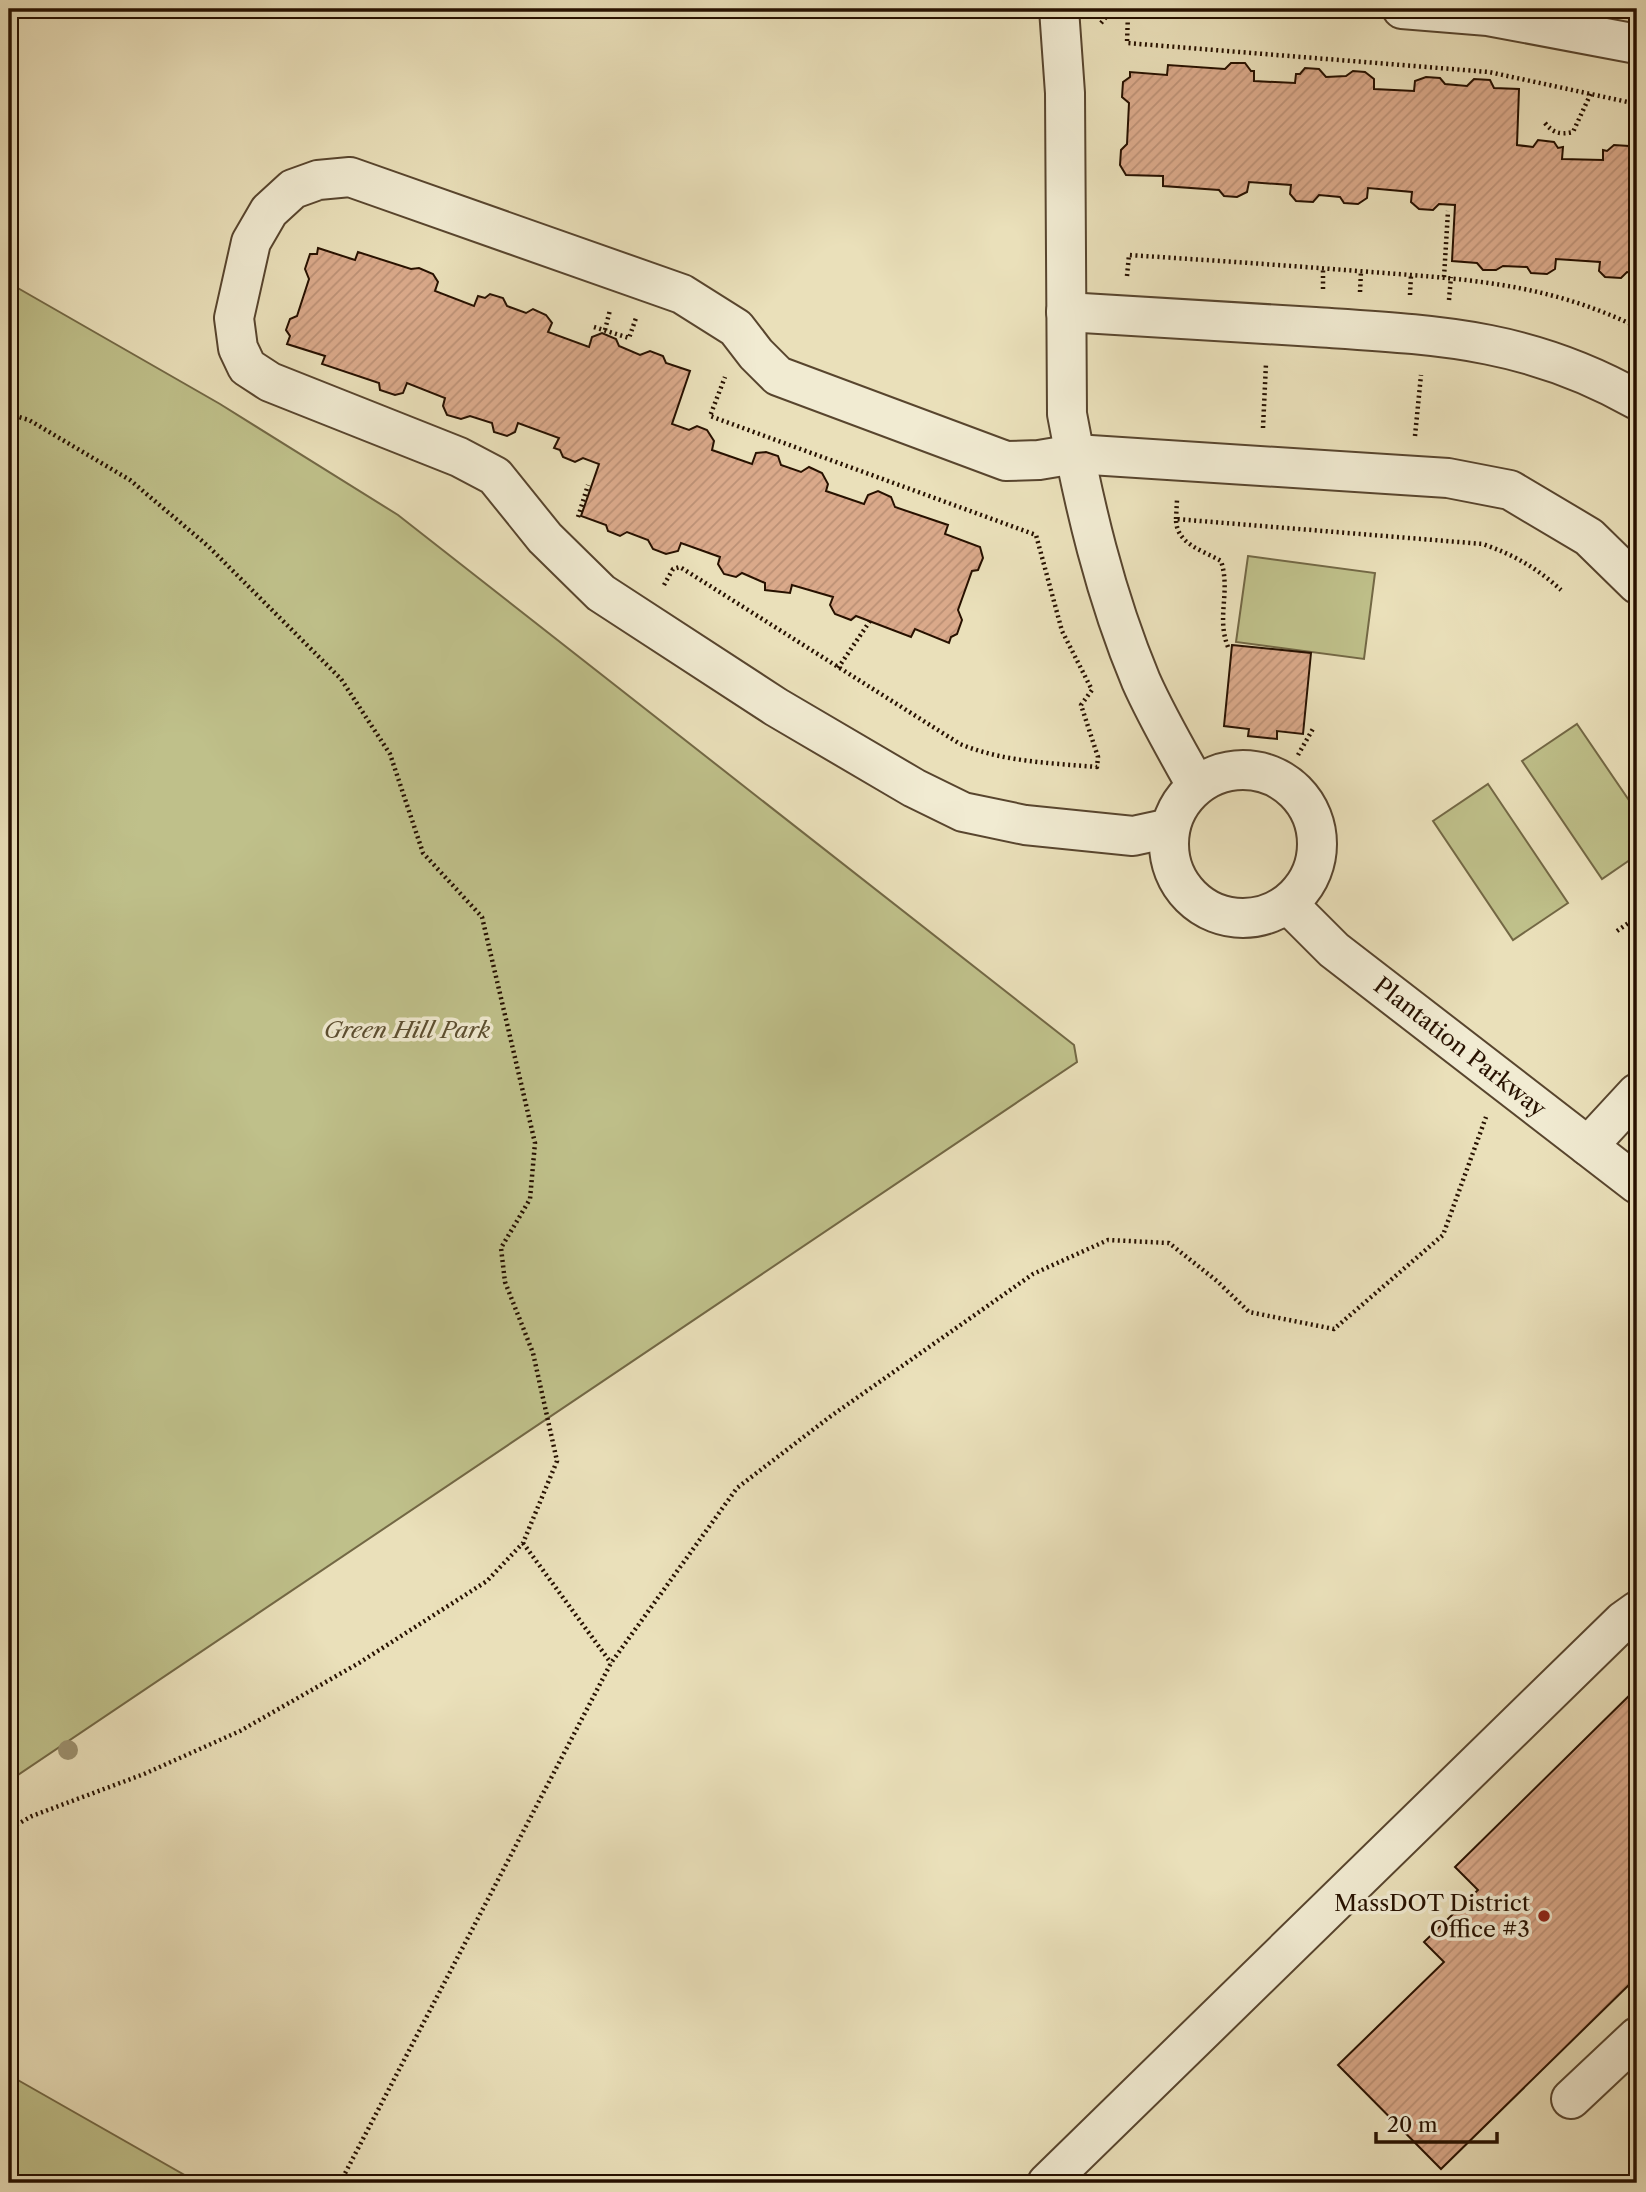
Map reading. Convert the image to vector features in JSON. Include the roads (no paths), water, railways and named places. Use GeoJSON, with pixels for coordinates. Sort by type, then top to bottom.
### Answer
{"type":"FeatureCollection","features":[{"type":"Feature","properties":{"kind":"street"},"geometry":{"type":"LineString","coordinates":[[1059,9],[1065,93],[1068,414],[1075,454],[1095,547],[1115,612],[1142,682],[1196,785]]}},
{"type":"Feature","properties":{"kind":"street"},"geometry":{"type":"LineString","coordinates":[[1402,9],[1488,16],[1637,44]]}},
{"type":"Feature","properties":{"kind":"street"},"geometry":{"type":"LineString","coordinates":[[1170,828],[1133,836],[1025,825],[963,812],[914,788],[776,706],[601,593],[571,566],[495,476],[459,457],[270,382],[247,367],[238,348],[234,318],[251,242],[269,211],[293,189],[318,180],[350,177],[682,294],[736,328],[778,376],[1006,461],[1039,460],[1075,454],[1448,478],[1510,490],[1589,537],[1634,573]]}},
{"type":"Feature","properties":{"kind":"street"},"geometry":{"type":"LineString","coordinates":[[1066,312],[1454,337],[1532,353],[1573,368],[1637,400]]}},
{"type":"Feature","properties":{"kind":"street"},"geometry":{"type":"LineString","coordinates":[[1228,771],[1263,772],[1285,782],[1302,798],[1313,818],[1318,842],[1309,876],[1288,904],[1265,915],[1239,918],[1213,913],[1192,899],[1176,878],[1168,854],[1170,828],[1179,804],[1196,785],[1228,771]]}},
{"type":"Feature","properties":{"kind":"street","name":"Plantation Parkway"},"geometry":{"type":"LineString","coordinates":[[1288,904],[1334,950],[1637,1184]]}},
{"type":"Feature","properties":{"kind":"street"},"geometry":{"type":"LineString","coordinates":[[1588,1146],[1637,1093]]}},
{"type":"Feature","properties":{"kind":"street"},"geometry":{"type":"LineString","coordinates":[[1047,2183],[1623,1621],[1637,1611]]}},
{"type":"Feature","properties":{"kind":"street"},"geometry":{"type":"LineString","coordinates":[[1572,2099],[1637,2037]]}},
{"type":"Feature","properties":{"kind":"place","name":"MassDOT District Office #3"},"geometry":{"type":"Point","coordinates":[1544,1916]}},
{"type":"Feature","properties":{"kind":"park label","name":"Green Hill Park"},"geometry":{"type":"Point","coordinates":[407,1030]}}]}
